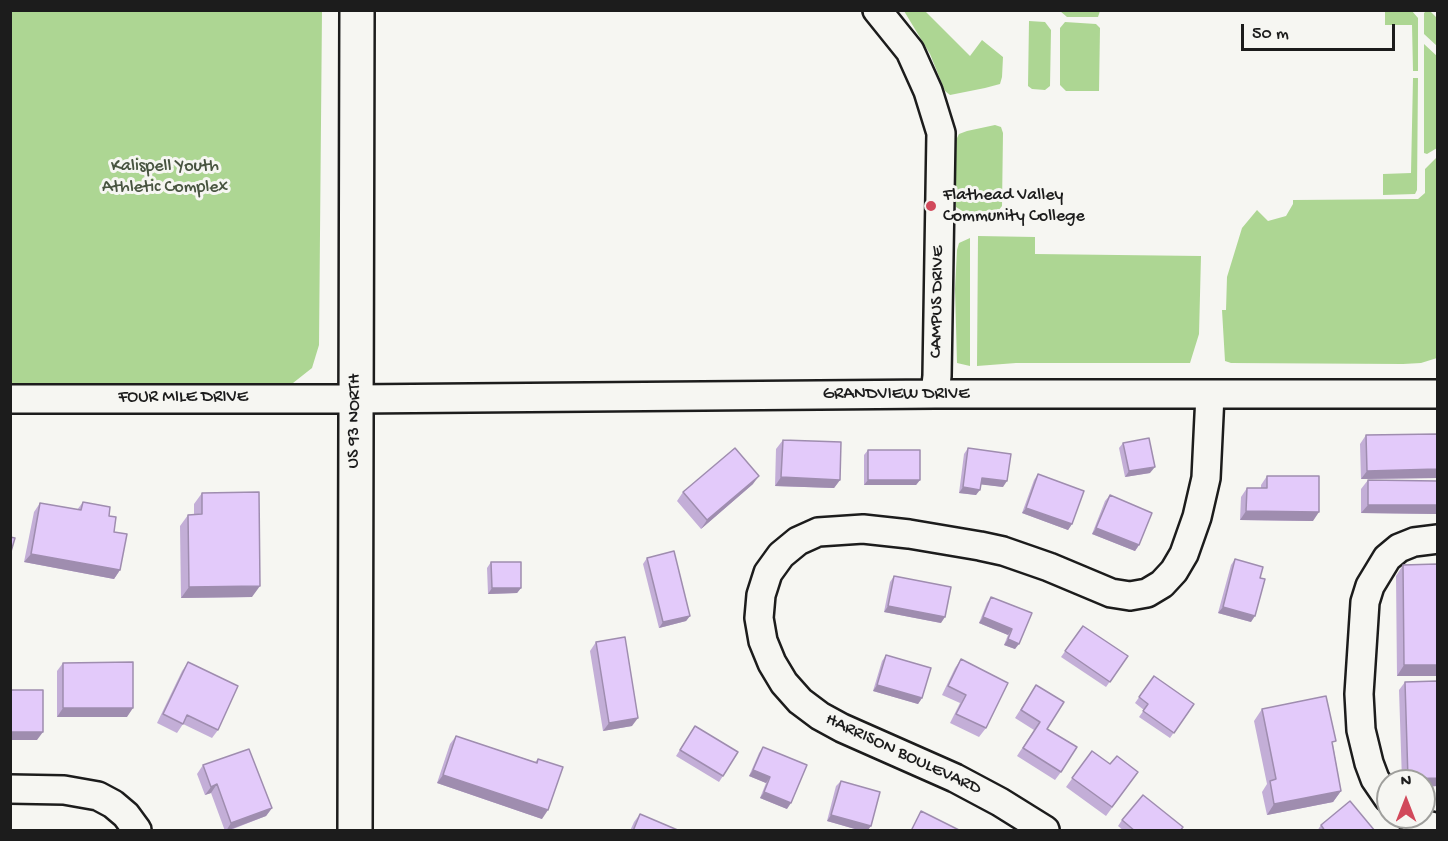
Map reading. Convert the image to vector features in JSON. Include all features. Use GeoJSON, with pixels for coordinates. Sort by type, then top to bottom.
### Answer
{"type":"FeatureCollection","features":[{"type":"Feature","properties":{"kind":"main road","name":"US 93 NORTH"},"geometry":{"type":"LineString","coordinates":[[355,831],[357,10]]}},
{"type":"Feature","properties":{"kind":"street","name":"CAMPUS DRIVE"},"geometry":{"type":"LineString","coordinates":[[877,10],[910,51],[928,90],[940,133],[935,394]]}},
{"type":"Feature","properties":{"kind":"street","name":"GRANDVIEW DRIVE"},"geometry":{"type":"LineString","coordinates":[[355,399],[935,394],[1437,394]]}},
{"type":"Feature","properties":{"kind":"street","name":"HARRISON BOULEVARD"},"geometry":{"type":"LineString","coordinates":[[1046,831],[1000,802],[955,778],[842,728],[820,716],[801,701],[784,683],[763,641],[759,618],[761,595],[768,573],[781,555],[798,541],[818,532],[863,529],[909,534],[1003,551],[1049,567],[1111,594],[1130,596],[1147,593],[1162,584],[1174,571],[1184,555],[1197,517],[1206,478],[1210,395]]}},
{"type":"Feature","properties":{"kind":"street","name":"FOUR MILE DRIVE"},"geometry":{"type":"LineString","coordinates":[[10,399],[355,399]]}},
{"type":"Feature","properties":{"kind":"street"},"geometry":{"type":"LineString","coordinates":[[1376,780],[1369,763],[1361,729],[1359,694],[1365,602],[1370,586],[1387,558],[1399,548],[1414,542],[1437,539]]}},
{"type":"Feature","properties":{"kind":"street"},"geometry":{"type":"LineString","coordinates":[[10,789],[64,790],[98,796],[113,804],[126,815],[137,831]]}},
{"type":"Feature","properties":{"kind":"green space"},"geometry":{"type":"Polygon","coordinates":[[[1427,10],[1437,18],[1437,46],[1424,34],[1424,13],[1427,10]]]}},
{"type":"Feature","properties":{"kind":"green space","name":"Kalispell Youth Athletic Complex"},"geometry":{"type":"Polygon","coordinates":[[[11,11],[322,11],[319,345],[312,368],[293,383],[272,387],[11,386],[11,11]]]}},
{"type":"Feature","properties":{"kind":"green space"},"geometry":{"type":"Polygon","coordinates":[[[904,11],[925,11],[970,56],[982,40],[1003,57],[1000,84],[950,95],[945,91],[930,54],[904,11]]]}},
{"type":"Feature","properties":{"kind":"green space"},"geometry":{"type":"Polygon","coordinates":[[[1060,11],[1100,11],[1098,17],[1067,17],[1060,11]]]}},
{"type":"Feature","properties":{"kind":"green space"},"geometry":{"type":"Polygon","coordinates":[[[1412,11],[1418,18],[1418,71],[1413,71],[1412,25],[1385,25],[1385,12],[1412,11]]]}},
{"type":"Feature","properties":{"kind":"green space"},"geometry":{"type":"Polygon","coordinates":[[[1029,21],[1045,22],[1051,30],[1050,86],[1045,90],[1032,89],[1028,86],[1029,21]]]}},
{"type":"Feature","properties":{"kind":"green space"},"geometry":{"type":"Polygon","coordinates":[[[1065,22],[1096,24],[1100,28],[1099,91],[1066,91],[1060,85],[1060,28],[1065,22]]]}},
{"type":"Feature","properties":{"kind":"green space"},"geometry":{"type":"Polygon","coordinates":[[[1424,44],[1438,57],[1437,148],[1427,154],[1424,153],[1424,44]]]}},
{"type":"Feature","properties":{"kind":"green space"},"geometry":{"type":"Polygon","coordinates":[[[1413,78],[1418,78],[1417,190],[1415,194],[1383,195],[1383,174],[1411,173],[1413,78]]]}},
{"type":"Feature","properties":{"kind":"green space"},"geometry":{"type":"Polygon","coordinates":[[[995,125],[1001,127],[1003,133],[1002,206],[998,211],[964,212],[956,207],[956,140],[959,134],[995,125]]]}},
{"type":"Feature","properties":{"kind":"green space"},"geometry":{"type":"Polygon","coordinates":[[[1437,157],[1437,358],[1421,363],[1403,364],[1231,363],[1225,361],[1222,310],[1226,310],[1227,277],[1242,228],[1257,210],[1268,221],[1286,216],[1293,200],[1418,199],[1425,193],[1425,169],[1437,157]]]}},
{"type":"Feature","properties":{"kind":"green space"},"geometry":{"type":"Polygon","coordinates":[[[978,236],[1035,237],[1035,254],[1201,256],[1199,334],[1190,363],[1016,363],[977,366],[978,236]]]}},
{"type":"Feature","properties":{"kind":"green space"},"geometry":{"type":"Polygon","coordinates":[[[970,238],[970,366],[957,363],[955,289],[959,243],[970,238]]]}},
{"type":"Feature","properties":{"kind":"building"},"geometry":{"type":"Polygon","coordinates":[[[1437,434],[1437,469],[1367,471],[1366,435],[1437,434]]]}},
{"type":"Feature","properties":{"kind":"building"},"geometry":{"type":"Polygon","coordinates":[[[1149,438],[1155,467],[1129,471],[1123,443],[1149,438]]]}},
{"type":"Feature","properties":{"kind":"building"},"geometry":{"type":"Polygon","coordinates":[[[783,440],[841,442],[840,480],[781,477],[783,440]]]}},
{"type":"Feature","properties":{"kind":"building"},"geometry":{"type":"Polygon","coordinates":[[[735,448],[759,476],[707,520],[683,492],[735,448]]]}},
{"type":"Feature","properties":{"kind":"building"},"geometry":{"type":"Polygon","coordinates":[[[968,448],[1011,454],[1007,481],[982,478],[980,490],[963,487],[968,448]]]}},
{"type":"Feature","properties":{"kind":"building"},"geometry":{"type":"Polygon","coordinates":[[[868,450],[920,450],[920,480],[868,480],[868,450]]]}},
{"type":"Feature","properties":{"kind":"building"},"geometry":{"type":"Polygon","coordinates":[[[1038,474],[1084,491],[1072,524],[1026,508],[1038,474]]]}},
{"type":"Feature","properties":{"kind":"building"},"geometry":{"type":"Polygon","coordinates":[[[1267,476],[1319,476],[1319,512],[1246,511],[1247,488],[1267,488],[1267,476]]]}},
{"type":"Feature","properties":{"kind":"building"},"geometry":{"type":"Polygon","coordinates":[[[1368,480],[1437,481],[1437,505],[1368,505],[1368,480]]]}},
{"type":"Feature","properties":{"kind":"building"},"geometry":{"type":"Polygon","coordinates":[[[259,492],[260,586],[189,587],[188,515],[202,514],[202,493],[259,492]]]}},
{"type":"Feature","properties":{"kind":"building"},"geometry":{"type":"Polygon","coordinates":[[[1110,495],[1152,513],[1139,545],[1096,528],[1110,495]]]}},
{"type":"Feature","properties":{"kind":"building"},"geometry":{"type":"Polygon","coordinates":[[[83,502],[110,507],[109,516],[116,517],[114,532],[127,534],[120,570],[31,554],[40,503],[81,510],[83,502]]]}},
{"type":"Feature","properties":{"kind":"building"},"geometry":{"type":"Polygon","coordinates":[[[10,537],[15,538],[10,555],[10,537]]]}},
{"type":"Feature","properties":{"kind":"building"},"geometry":{"type":"Polygon","coordinates":[[[674,551],[690,616],[663,622],[647,558],[674,551]]]}},
{"type":"Feature","properties":{"kind":"building"},"geometry":{"type":"Polygon","coordinates":[[[1235,559],[1263,567],[1260,578],[1265,579],[1255,616],[1223,607],[1235,559]]]}},
{"type":"Feature","properties":{"kind":"building"},"geometry":{"type":"Polygon","coordinates":[[[491,562],[521,562],[521,588],[492,588],[491,562]]]}},
{"type":"Feature","properties":{"kind":"building"},"geometry":{"type":"Polygon","coordinates":[[[1437,564],[1437,665],[1404,665],[1403,565],[1437,564]]]}},
{"type":"Feature","properties":{"kind":"building"},"geometry":{"type":"Polygon","coordinates":[[[894,576],[951,587],[945,617],[888,606],[894,576]]]}},
{"type":"Feature","properties":{"kind":"building"},"geometry":{"type":"Polygon","coordinates":[[[991,597],[1032,613],[1019,644],[1008,639],[1012,629],[983,617],[991,597]]]}},
{"type":"Feature","properties":{"kind":"building"},"geometry":{"type":"Polygon","coordinates":[[[1083,626],[1128,656],[1110,682],[1065,651],[1083,626]]]}},
{"type":"Feature","properties":{"kind":"building"},"geometry":{"type":"Polygon","coordinates":[[[625,637],[638,718],[609,723],[596,642],[625,637]]]}},
{"type":"Feature","properties":{"kind":"building"},"geometry":{"type":"Polygon","coordinates":[[[886,655],[931,668],[922,698],[877,685],[886,655]]]}},
{"type":"Feature","properties":{"kind":"building"},"geometry":{"type":"Polygon","coordinates":[[[961,659],[1008,683],[986,728],[956,714],[966,695],[948,686],[961,659]]]}},
{"type":"Feature","properties":{"kind":"building"},"geometry":{"type":"Polygon","coordinates":[[[133,662],[133,708],[63,708],[63,663],[133,662]]]}},
{"type":"Feature","properties":{"kind":"building"},"geometry":{"type":"Polygon","coordinates":[[[188,662],[238,686],[218,730],[187,715],[183,724],[163,714],[188,662]]]}},
{"type":"Feature","properties":{"kind":"building"},"geometry":{"type":"Polygon","coordinates":[[[1154,676],[1194,704],[1174,733],[1143,711],[1148,704],[1139,697],[1154,676]]]}},
{"type":"Feature","properties":{"kind":"building"},"geometry":{"type":"Polygon","coordinates":[[[1437,681],[1437,778],[1436,769],[1408,769],[1405,682],[1437,681]]]}},
{"type":"Feature","properties":{"kind":"building"},"geometry":{"type":"Polygon","coordinates":[[[1036,685],[1064,702],[1047,729],[1077,747],[1061,772],[1023,748],[1040,722],[1021,710],[1036,685]]]}},
{"type":"Feature","properties":{"kind":"building"},"geometry":{"type":"Polygon","coordinates":[[[10,690],[43,690],[43,732],[10,732],[10,690]]]}},
{"type":"Feature","properties":{"kind":"building"},"geometry":{"type":"Polygon","coordinates":[[[1326,696],[1336,741],[1332,742],[1341,791],[1274,804],[1270,781],[1276,779],[1262,709],[1326,696]]]}},
{"type":"Feature","properties":{"kind":"building"},"geometry":{"type":"Polygon","coordinates":[[[695,726],[738,752],[723,776],[680,750],[695,726]]]}},
{"type":"Feature","properties":{"kind":"building"},"geometry":{"type":"Polygon","coordinates":[[[456,736],[537,763],[538,759],[563,767],[548,810],[443,775],[456,736]]]}},
{"type":"Feature","properties":{"kind":"building"},"geometry":{"type":"Polygon","coordinates":[[[763,747],[807,765],[791,803],[764,792],[770,777],[753,770],[763,747]]]}},
{"type":"Feature","properties":{"kind":"building"},"geometry":{"type":"Polygon","coordinates":[[[249,749],[272,808],[231,823],[217,784],[211,787],[203,765],[249,749]]]}},
{"type":"Feature","properties":{"kind":"building"},"geometry":{"type":"Polygon","coordinates":[[[1092,751],[1110,764],[1117,756],[1138,772],[1112,807],[1072,778],[1092,751]]]}},
{"type":"Feature","properties":{"kind":"building"},"geometry":{"type":"Polygon","coordinates":[[[841,781],[880,792],[871,826],[831,815],[841,781]]]}},
{"type":"Feature","properties":{"kind":"building"},"geometry":{"type":"Polygon","coordinates":[[[1143,795],[1183,827],[1180,831],[1135,831],[1122,820],[1143,795]]]}},
{"type":"Feature","properties":{"kind":"building"},"geometry":{"type":"Polygon","coordinates":[[[1350,801],[1375,831],[1325,831],[1321,825],[1350,801]]]}},
{"type":"Feature","properties":{"kind":"building"},"geometry":{"type":"Polygon","coordinates":[[[921,811],[961,831],[911,831],[921,811]]]}},
{"type":"Feature","properties":{"kind":"building"},"geometry":{"type":"Polygon","coordinates":[[[640,814],[680,831],[633,831],[640,814]]]}},
{"type":"Feature","properties":{"kind":"place","name":"Flathead Valley Community College"},"geometry":{"type":"Point","coordinates":[931,206]}}]}
